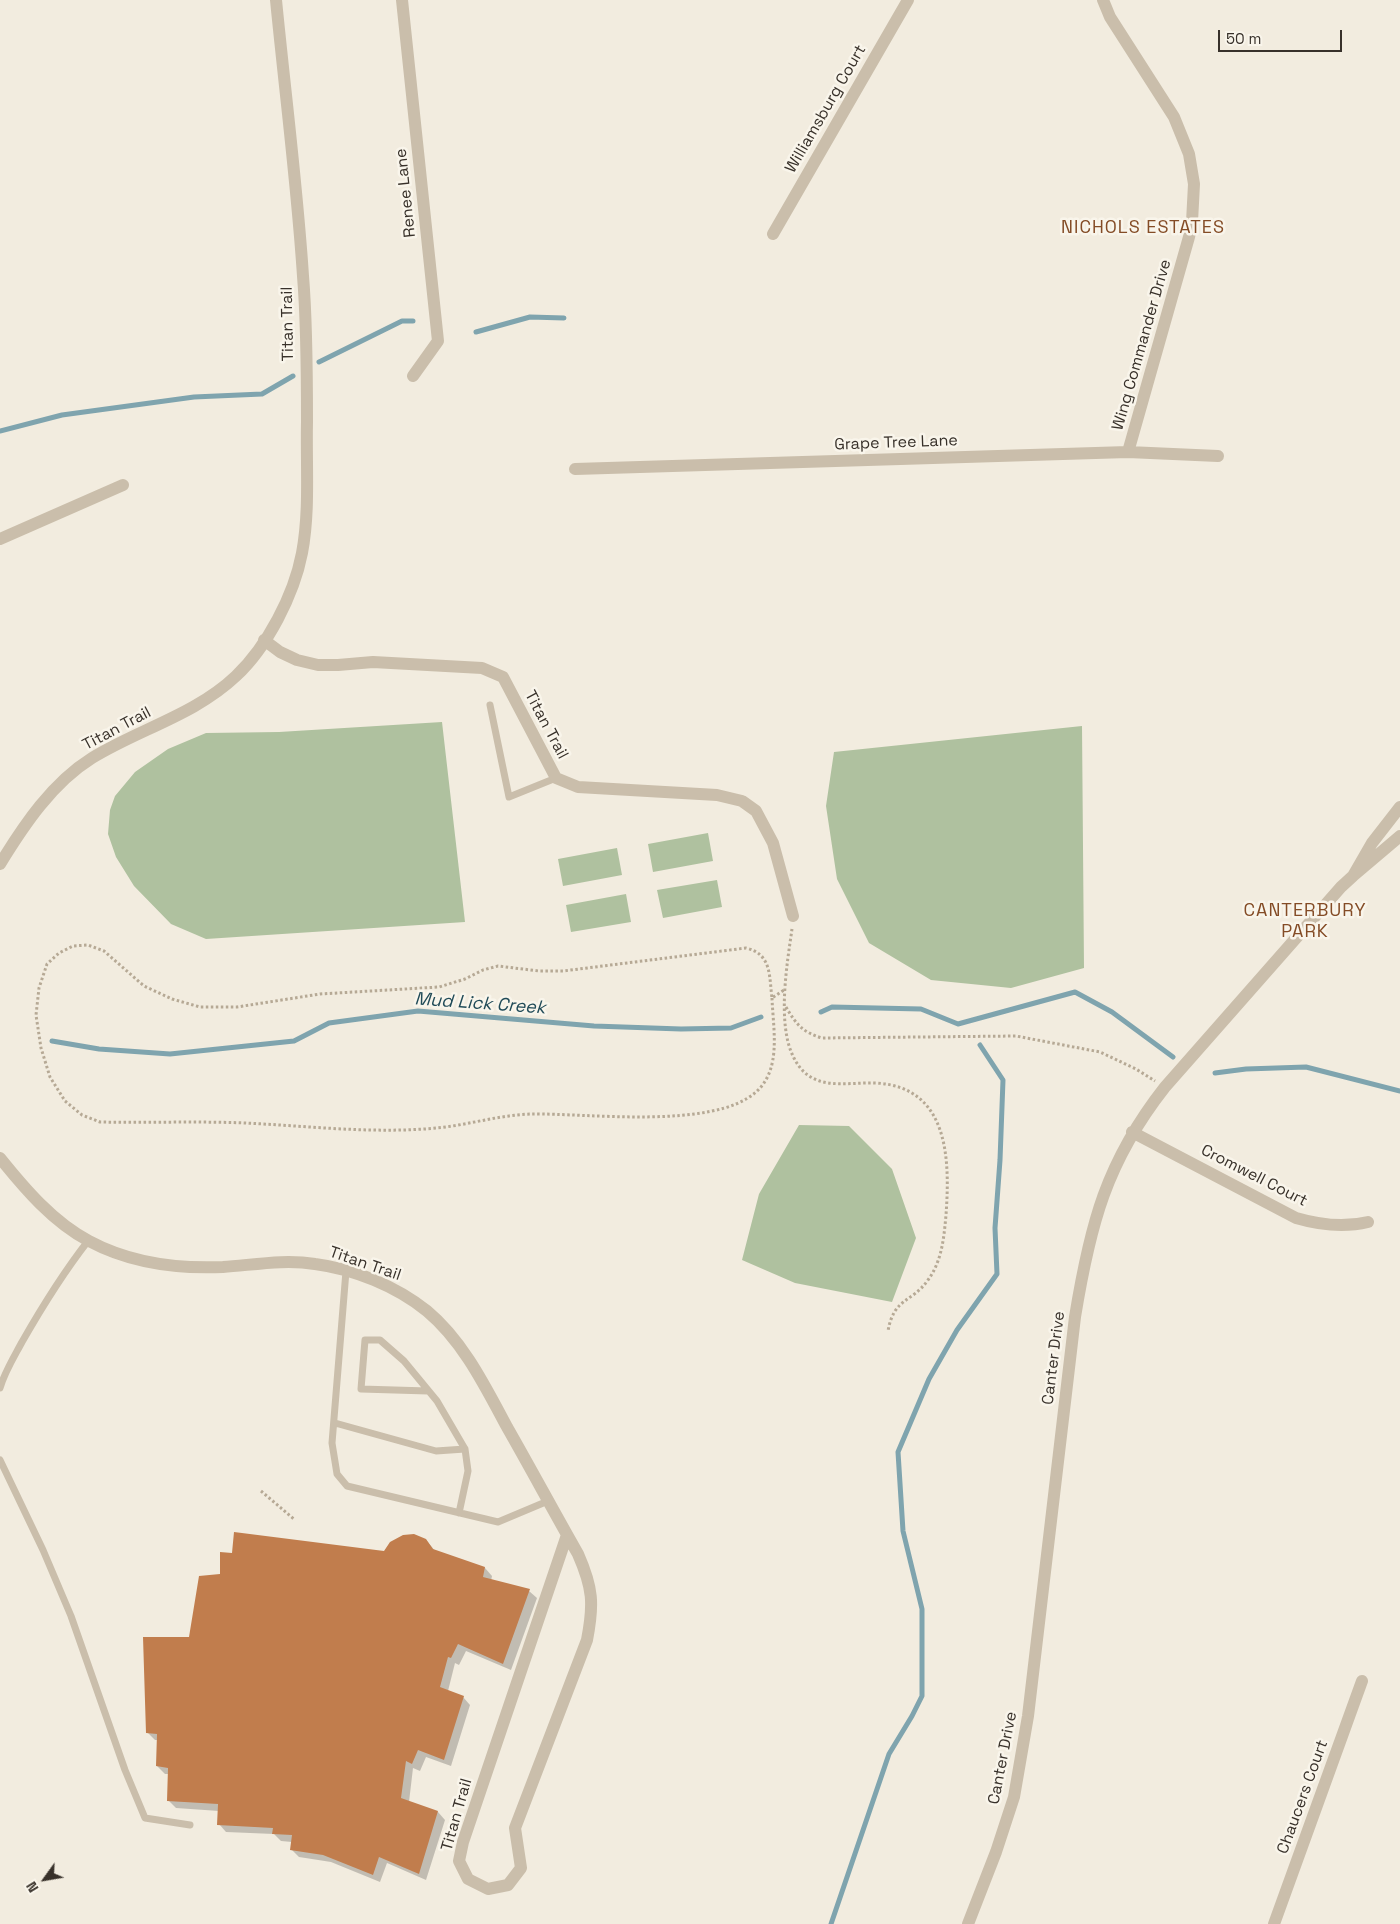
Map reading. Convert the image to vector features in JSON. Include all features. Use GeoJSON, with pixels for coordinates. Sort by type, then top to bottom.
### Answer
{"type":"FeatureCollection","features":[{"type":"Feature","properties":{"kind":"street","name":"Titan Trail"},"geometry":{"type":"LineString","coordinates":[[0,864],[34,814],[67,778],[92,759],[196,706],[236,676],[264,640],[282,611],[294,583],[302,556],[306,527],[304,278],[276,0]]}},
{"type":"Feature","properties":{"kind":"street","name":"Renee Lane"},"geometry":{"type":"LineString","coordinates":[[402,0],[438,341],[413,376]]}},
{"type":"Feature","properties":{"kind":"street","name":"Williamsburg Court"},"geometry":{"type":"LineString","coordinates":[[773,234],[908,0]]}},
{"type":"Feature","properties":{"kind":"street","name":"Wing Commander Drive"},"geometry":{"type":"LineString","coordinates":[[1103,0],[1110,17],[1181,130],[1189,154],[1194,184],[1189,237],[1128,452]]}},
{"type":"Feature","properties":{"kind":"street","name":"Grape Tree Lane"},"geometry":{"type":"LineString","coordinates":[[576,470],[1128,452],[1218,456]]}},
{"type":"Feature","properties":{"kind":"street"},"geometry":{"type":"LineString","coordinates":[[0,539],[123,485]]}},
{"type":"Feature","properties":{"kind":"street","name":"Titan Trail"},"geometry":{"type":"LineString","coordinates":[[264,640],[280,652],[297,660],[318,664],[338,665],[373,662],[482,668],[503,677],[556,778],[578,787],[717,795],[742,801],[756,811],[773,843],[793,916]]}},
{"type":"Feature","properties":{"kind":"street","name":"Canter Drive"},"geometry":{"type":"LineString","coordinates":[[1353,876],[1372,843],[1400,807]]}},
{"type":"Feature","properties":{"kind":"street","name":"Canter Drive"},"geometry":{"type":"LineString","coordinates":[[968,1924],[996,1852],[1014,1796],[1028,1716],[1074,1327],[1083,1268],[1094,1221],[1106,1185],[1132,1132],[1146,1110],[1165,1087],[1341,887],[1400,836]]}},
{"type":"Feature","properties":{"kind":"street","name":"Cromwell Court"},"geometry":{"type":"LineString","coordinates":[[1132,1132],[1296,1218],[1316,1224],[1338,1226],[1368,1222]]}},
{"type":"Feature","properties":{"kind":"street","name":"Titan Trail"},"geometry":{"type":"LineString","coordinates":[[0,1158],[21,1184],[69,1229],[107,1250],[133,1259],[191,1268],[263,1263],[313,1263],[346,1270],[403,1294],[427,1311],[459,1345],[489,1394],[567,1535],[588,1576],[592,1604],[587,1640],[515,1828],[521,1868],[508,1885],[488,1889],[468,1879],[460,1861],[463,1842],[567,1535]]}},
{"type":"Feature","properties":{"kind":"street","name":"Chaucers Court"},"geometry":{"type":"LineString","coordinates":[[1274,1924],[1362,1681]]}},
{"type":"Feature","properties":{"kind":"lane"},"geometry":{"type":"LineString","coordinates":[[490,705],[509,797],[556,778]]}},
{"type":"Feature","properties":{"kind":"lane"},"geometry":{"type":"LineString","coordinates":[[0,1388],[4,1375],[41,1309],[64,1273],[88,1241]]}},
{"type":"Feature","properties":{"kind":"lane"},"geometry":{"type":"LineString","coordinates":[[346,1270],[332,1443],[336,1474],[347,1486],[498,1522],[548,1501]]}},
{"type":"Feature","properties":{"kind":"lane"},"geometry":{"type":"LineString","coordinates":[[428,1391],[361,1389],[365,1340],[380,1340],[404,1361],[437,1401],[465,1449],[468,1471],[459,1513]]}},
{"type":"Feature","properties":{"kind":"lane"},"geometry":{"type":"LineString","coordinates":[[334,1423],[436,1451],[465,1449]]}},
{"type":"Feature","properties":{"kind":"lane"},"geometry":{"type":"LineString","coordinates":[[0,1460],[72,1616],[124,1770],[145,1818],[190,1825]]}},
{"type":"Feature","properties":{"kind":"path"},"geometry":{"type":"LineString","coordinates":[[793,916],[784,990],[787,1039],[793,1057],[804,1072],[820,1082],[838,1085],[876,1083],[897,1086],[912,1092],[928,1105],[939,1125],[945,1150],[947,1171],[946,1216],[941,1252],[936,1268],[927,1282],[896,1308],[890,1317],[888,1332]]}},
{"type":"Feature","properties":{"kind":"path"},"geometry":{"type":"LineString","coordinates":[[88,945],[104,951],[144,986],[172,999],[200,1007],[237,1007],[320,994],[439,987],[465,980],[483,970],[498,966],[563,972],[746,948],[756,950],[763,956],[768,966],[772,998],[774,1047],[767,1080],[755,1094],[736,1104],[701,1115],[667,1117],[529,1114],[428,1128],[365,1130],[234,1122],[100,1122],[82,1115],[65,1100],[50,1077],[40,1048],[36,1015],[39,988],[47,964],[59,953],[73,946],[88,945]]}},
{"type":"Feature","properties":{"kind":"path"},"geometry":{"type":"LineString","coordinates":[[772,998],[784,990]]}},
{"type":"Feature","properties":{"kind":"path"},"geometry":{"type":"LineString","coordinates":[[785,1007],[795,1022],[808,1034],[822,1038],[1016,1036],[1100,1052],[1136,1069],[1165,1087]]}},
{"type":"Feature","properties":{"kind":"path"},"geometry":{"type":"LineString","coordinates":[[260,1491],[294,1520]]}},
{"type":"Feature","properties":{"kind":"green space"},"geometry":{"type":"Polygon","coordinates":[[[442,722],[465,922],[206,939],[171,924],[134,886],[116,857],[108,834],[110,810],[115,796],[135,772],[168,749],[206,733],[279,732],[442,722]]]}},
{"type":"Feature","properties":{"kind":"green space"},"geometry":{"type":"Polygon","coordinates":[[[1082,726],[1084,968],[1011,988],[931,980],[869,943],[837,879],[826,806],[834,752],[1082,726]]]}},
{"type":"Feature","properties":{"kind":"green space"},"geometry":{"type":"Polygon","coordinates":[[[708,833],[713,861],[653,872],[648,844],[708,833]]]}},
{"type":"Feature","properties":{"kind":"green space"},"geometry":{"type":"Polygon","coordinates":[[[617,848],[622,875],[563,886],[558,859],[617,848]]]}},
{"type":"Feature","properties":{"kind":"green space"},"geometry":{"type":"Polygon","coordinates":[[[717,880],[722,907],[663,918],[657,890],[717,880]]]}},
{"type":"Feature","properties":{"kind":"green space"},"geometry":{"type":"Polygon","coordinates":[[[626,894],[631,922],[571,932],[566,905],[626,894]]]}},
{"type":"Feature","properties":{"kind":"green space"},"geometry":{"type":"Polygon","coordinates":[[[799,1125],[849,1126],[892,1169],[916,1238],[892,1302],[795,1283],[742,1260],[759,1194],[799,1125]]]}},
{"type":"Feature","properties":{"kind":"building"},"geometry":{"type":"Polygon","coordinates":[[[234,1532],[384,1551],[390,1542],[403,1535],[414,1534],[426,1539],[433,1549],[485,1567],[483,1577],[530,1589],[503,1664],[458,1644],[451,1658],[448,1657],[440,1687],[464,1696],[444,1760],[418,1750],[412,1764],[406,1761],[401,1798],[438,1811],[419,1874],[379,1857],[373,1875],[323,1855],[290,1850],[292,1835],[272,1834],[273,1828],[217,1825],[218,1804],[167,1801],[168,1768],[156,1766],[157,1734],[146,1733],[143,1637],[189,1637],[199,1576],[220,1574],[220,1552],[232,1553],[234,1532]]]}},
{"type":"Feature","properties":{"kind":"waterway"},"geometry":{"type":"LineString","coordinates":[[476,332],[530,317],[564,318]]}},
{"type":"Feature","properties":{"kind":"waterway"},"geometry":{"type":"LineString","coordinates":[[319,362],[402,321],[413,321]]}},
{"type":"Feature","properties":{"kind":"waterway"},"geometry":{"type":"LineString","coordinates":[[0,431],[62,415],[194,397],[262,394],[293,376]]}},
{"type":"Feature","properties":{"kind":"waterway","name":"Mud Lick Creek"},"geometry":{"type":"LineString","coordinates":[[821,1012],[832,1007],[921,1009],[958,1024],[1075,992],[1112,1012],[1173,1057]]}},
{"type":"Feature","properties":{"kind":"waterway","name":"Mud Lick Creek"},"geometry":{"type":"LineString","coordinates":[[52,1041],[99,1049],[170,1054],[294,1041],[329,1023],[418,1011],[594,1026],[681,1029],[731,1028],[761,1017]]}},
{"type":"Feature","properties":{"kind":"waterway"},"geometry":{"type":"LineString","coordinates":[[831,1924],[889,1754],[922,1696],[922,1609],[903,1531],[898,1452],[929,1379],[957,1330],[997,1274],[995,1228],[1003,1080],[980,1045]]}},
{"type":"Feature","properties":{"kind":"waterway","name":"Mud Lick Creek"},"geometry":{"type":"LineString","coordinates":[[1215,1073],[1246,1069],[1306,1067],[1400,1091]]}},
{"type":"Feature","properties":{"kind":"district","name":"NICHOLS ESTATES"},"geometry":{"type":"Point","coordinates":[1143,228]}},
{"type":"Feature","properties":{"kind":"district","name":"CANTERBURY PARK"},"geometry":{"type":"Point","coordinates":[1305,921]}}]}
